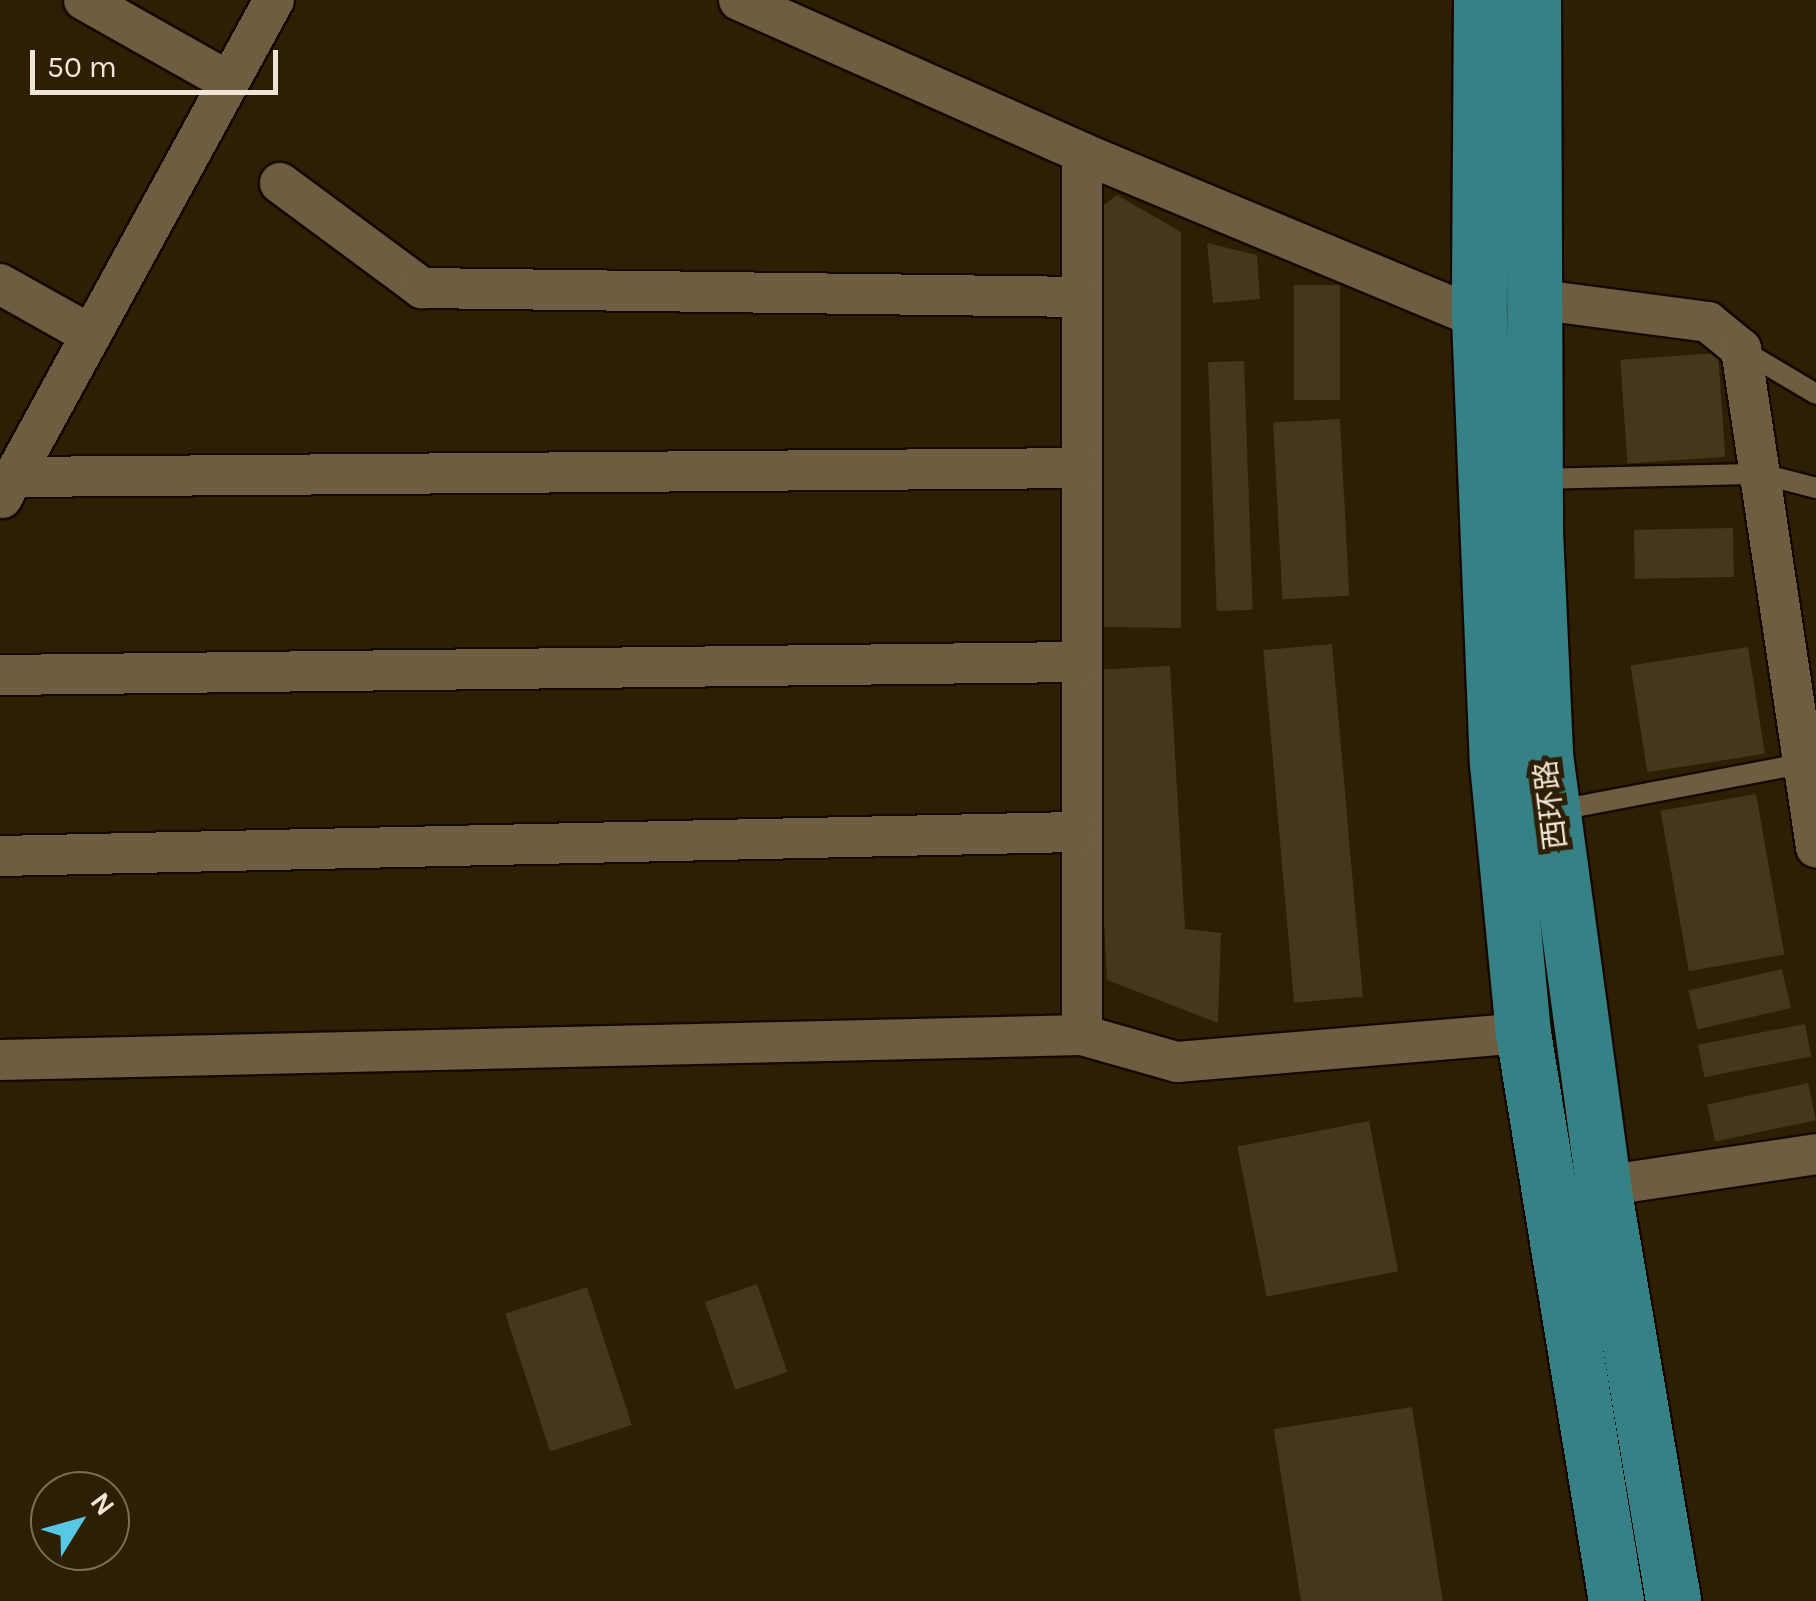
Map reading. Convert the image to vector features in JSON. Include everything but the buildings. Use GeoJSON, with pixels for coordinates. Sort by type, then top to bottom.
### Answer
{"type":"FeatureCollection","features":[{"type":"Feature","properties":{"kind":"main road","name":"西环路"},"geometry":{"type":"LineString","coordinates":[[1481,0],[1479,318],[1497,763],[1523,1033],[1616,1601]]}},
{"type":"Feature","properties":{"kind":"main road","name":"西环路"},"geometry":{"type":"LineString","coordinates":[[1533,0],[1534,478],[1552,812],[1603,1186],[1673,1601]]}},
{"type":"Feature","properties":{"kind":"street"},"geometry":{"type":"LineString","coordinates":[[84,0],[228,82]]}},
{"type":"Feature","properties":{"kind":"street"},"geometry":{"type":"LineString","coordinates":[[274,0],[6,489],[1080,468]]}},
{"type":"Feature","properties":{"kind":"street"},"geometry":{"type":"LineString","coordinates":[[739,0],[1082,153],[1479,318]]}},
{"type":"Feature","properties":{"kind":"street"},"geometry":{"type":"LineString","coordinates":[[1082,153],[1077,832],[1082,1035]]}},
{"type":"Feature","properties":{"kind":"street"},"geometry":{"type":"LineString","coordinates":[[280,184],[422,288],[1081,297]]}},
{"type":"Feature","properties":{"kind":"street"},"geometry":{"type":"LineString","coordinates":[[0,284],[88,334]]}},
{"type":"Feature","properties":{"kind":"street"},"geometry":{"type":"LineString","coordinates":[[1534,299],[1708,322],[1740,349],[1810,762],[1816,847]]}},
{"type":"Feature","properties":{"kind":"street"},"geometry":{"type":"LineString","coordinates":[[0,675],[1078,662]]}},
{"type":"Feature","properties":{"kind":"street"},"geometry":{"type":"LineString","coordinates":[[0,856],[1077,832]]}},
{"type":"Feature","properties":{"kind":"street"},"geometry":{"type":"LineString","coordinates":[[0,1060],[1082,1035],[1177,1062],[1523,1033]]}},
{"type":"Feature","properties":{"kind":"street"},"geometry":{"type":"LineString","coordinates":[[1603,1186],[1816,1154]]}},
{"type":"Feature","properties":{"kind":"lane"},"geometry":{"type":"LineString","coordinates":[[1740,349],[1816,394]]}},
{"type":"Feature","properties":{"kind":"lane"},"geometry":{"type":"LineString","coordinates":[[1534,478],[1762,474],[1816,488]]}},
{"type":"Feature","properties":{"kind":"lane"},"geometry":{"type":"LineString","coordinates":[[1552,812],[1810,762]]}}]}
